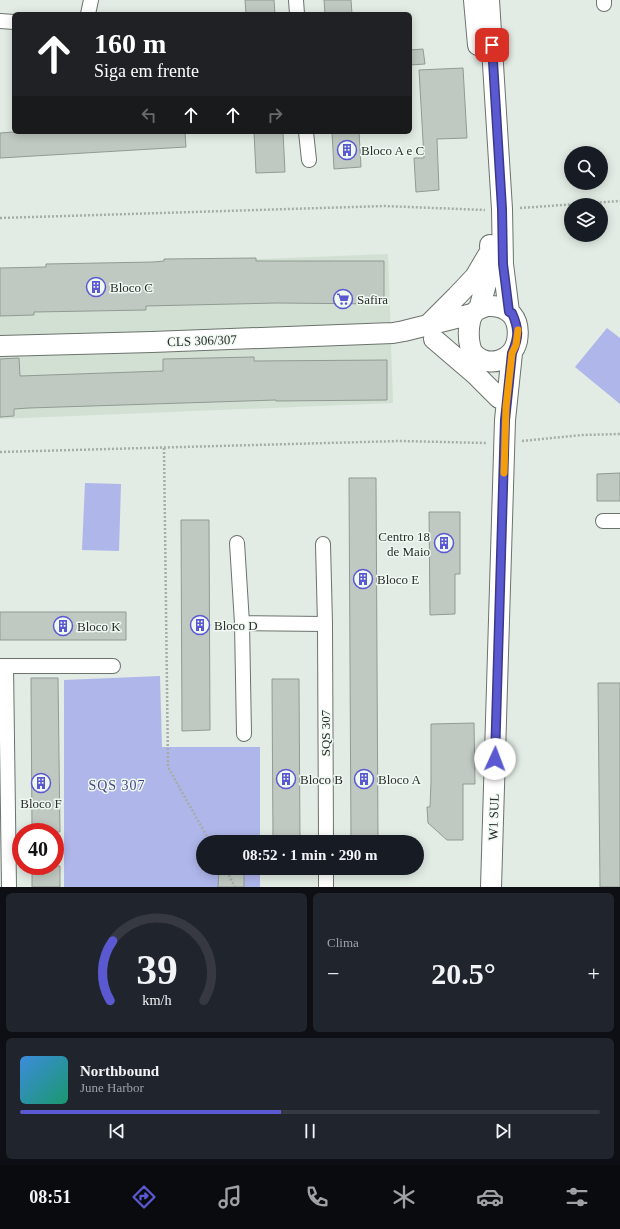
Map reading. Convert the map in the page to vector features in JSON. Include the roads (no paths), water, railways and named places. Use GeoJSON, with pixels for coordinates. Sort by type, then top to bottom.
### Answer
{"type":"FeatureCollection","features":[{"type":"Feature","properties":{"kind":"street"},"geometry":{"type":"LineString","coordinates":[[88,12],[91,0]]}},
{"type":"Feature","properties":{"kind":"street"},"geometry":{"type":"LineString","coordinates":[[296,0],[297,12]]}},
{"type":"Feature","properties":{"kind":"street"},"geometry":{"type":"LineString","coordinates":[[474,0],[509,312]]}},
{"type":"Feature","properties":{"kind":"street"},"geometry":{"type":"LineString","coordinates":[[476,312],[487,306],[496,306],[504,308],[512,313],[518,328],[516,345],[512,353],[505,358],[496,361],[488,361],[476,356],[469,339],[468,330],[476,312],[491,266],[490,253],[497,210],[489,0]]}},
{"type":"Feature","properties":{"kind":"street"},"geometry":{"type":"LineString","coordinates":[[0,21],[12,22]]}},
{"type":"Feature","properties":{"kind":"street"},"geometry":{"type":"LineString","coordinates":[[306,134],[309,160]]}},
{"type":"Feature","properties":{"kind":"street"},"geometry":{"type":"LineString","coordinates":[[490,253],[475,277],[457,296],[431,332],[499,398]]}},
{"type":"Feature","properties":{"kind":"street","name":"CLS 306/307"},"geometry":{"type":"LineString","coordinates":[[431,332],[476,312]]}},
{"type":"Feature","properties":{"kind":"street","name":"CLS 306/307"},"geometry":{"type":"LineString","coordinates":[[0,346],[152,342],[404,331],[431,332],[476,356]]}},
{"type":"Feature","properties":{"kind":"street","name":"W1 SUL"},"geometry":{"type":"LineString","coordinates":[[492,887],[505,420],[512,353]]}},
{"type":"Feature","properties":{"kind":"street","name":"W1 SUL"},"geometry":{"type":"LineString","coordinates":[[476,356],[499,398],[505,420]]}},
{"type":"Feature","properties":{"kind":"street"},"geometry":{"type":"LineString","coordinates":[[603,521],[620,521]]}},
{"type":"Feature","properties":{"kind":"street"},"geometry":{"type":"LineString","coordinates":[[237,543],[242,623],[244,734]]}},
{"type":"Feature","properties":{"kind":"street","name":"SQS 307"},"geometry":{"type":"LineString","coordinates":[[323,544],[326,835]]}},
{"type":"Feature","properties":{"kind":"street"},"geometry":{"type":"LineString","coordinates":[[242,623],[325,624]]}},
{"type":"Feature","properties":{"kind":"street"},"geometry":{"type":"LineString","coordinates":[[9,887],[3,666],[113,666]]}},
{"type":"Feature","properties":{"kind":"street","name":"W1 SUL"},"geometry":{"type":"LineString","coordinates":[[480,887],[492,854]]}},
{"type":"Feature","properties":{"kind":"street"},"geometry":{"type":"LineString","coordinates":[[326,875],[326,887]]}},
{"type":"Feature","properties":{"kind":"place","name":"Bloco A e C"},"geometry":{"type":"Point","coordinates":[347,150]}},
{"type":"Feature","properties":{"kind":"place","name":"Bloco C"},"geometry":{"type":"Point","coordinates":[96,287]}},
{"type":"Feature","properties":{"kind":"place","name":"Safira"},"geometry":{"type":"Point","coordinates":[343,299]}},
{"type":"Feature","properties":{"kind":"place","name":"Centro 18 de Maio"},"geometry":{"type":"Point","coordinates":[444,543]}},
{"type":"Feature","properties":{"kind":"place","name":"Bloco E"},"geometry":{"type":"Point","coordinates":[363,579]}},
{"type":"Feature","properties":{"kind":"place","name":"Bloco D"},"geometry":{"type":"Point","coordinates":[200,625]}},
{"type":"Feature","properties":{"kind":"place","name":"Bloco K"},"geometry":{"type":"Point","coordinates":[63,626]}},
{"type":"Feature","properties":{"kind":"place","name":"Bloco B"},"geometry":{"type":"Point","coordinates":[286,779]}},
{"type":"Feature","properties":{"kind":"place","name":"Bloco A"},"geometry":{"type":"Point","coordinates":[364,779]}},
{"type":"Feature","properties":{"kind":"place","name":"Bloco F"},"geometry":{"type":"Point","coordinates":[41,783]}},
{"type":"Feature","properties":{"kind":"district","name":"SQS 307"},"geometry":{"type":"Point","coordinates":[117,785]}}]}
